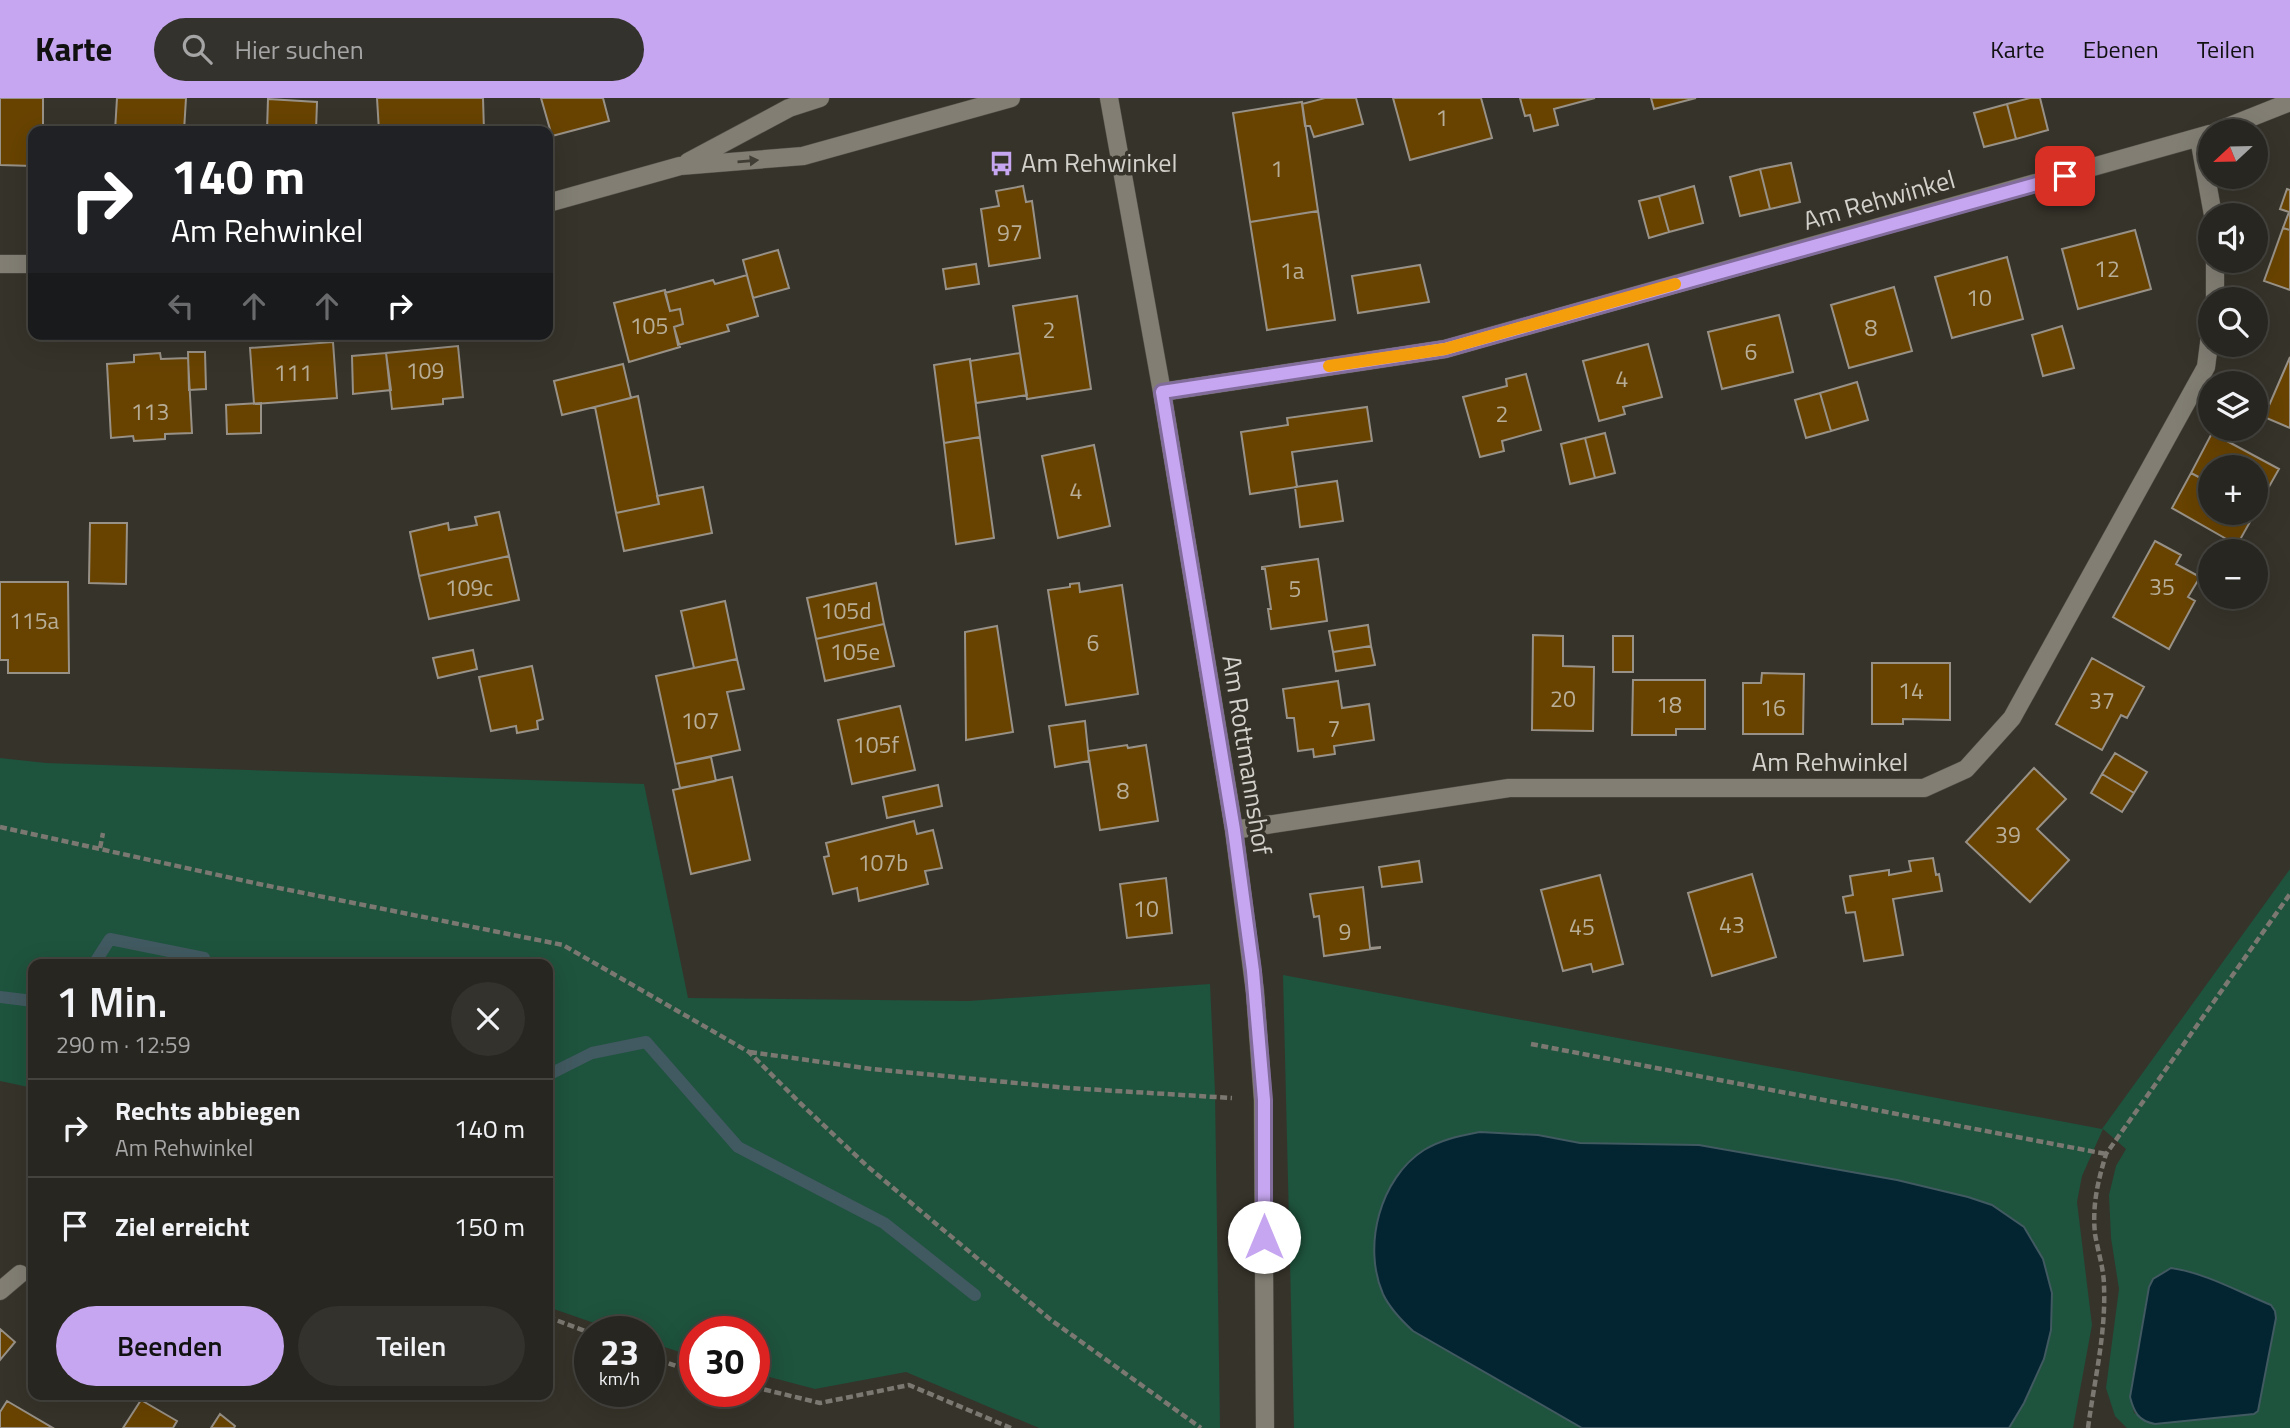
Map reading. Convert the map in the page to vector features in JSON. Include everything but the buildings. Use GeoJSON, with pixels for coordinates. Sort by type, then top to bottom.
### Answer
{"type":"FeatureCollection","features":[{"type":"Feature","properties":{"kind":"street"},"geometry":{"type":"LineString","coordinates":[[680,166],[789,108],[820,98]]}},
{"type":"Feature","properties":{"kind":"street"},"geometry":{"type":"LineString","coordinates":[[553,202],[680,166],[803,156],[1011,98]]}},
{"type":"Feature","properties":{"kind":"street","name":"Am Rottmannshof"},"geometry":{"type":"LineString","coordinates":[[1109,98],[1162,392],[1234,830],[1254,979],[1264,1100],[1265,1428]]}},
{"type":"Feature","properties":{"kind":"street"},"geometry":{"type":"LineString","coordinates":[[2247,119],[2290,102]]}},
{"type":"Feature","properties":{"kind":"street","name":"Am Rehwinkel"},"geometry":{"type":"LineString","coordinates":[[1162,392],[1445,349],[2198,138]]}},
{"type":"Feature","properties":{"kind":"street"},"geometry":{"type":"LineString","coordinates":[[0,264],[28,264]]}},
{"type":"Feature","properties":{"kind":"street","name":"Am Rehwinkel"},"geometry":{"type":"LineString","coordinates":[[1234,830],[1509,788],[1924,788],[1966,769],[2012,718],[2206,367],[2207,357]]}},
{"type":"Feature","properties":{"kind":"street"},"geometry":{"type":"LineString","coordinates":[[0,1291],[20,1274]]}},
{"type":"Feature","properties":{"kind":"path"},"geometry":{"type":"LineString","coordinates":[[0,827],[259,884],[563,945],[749,1052],[867,1166],[1051,1320],[1201,1428]]}},
{"type":"Feature","properties":{"kind":"path"},"geometry":{"type":"LineString","coordinates":[[100,848],[103,833]]}},
{"type":"Feature","properties":{"kind":"path"},"geometry":{"type":"LineString","coordinates":[[2088,1428],[2104,1313],[2104,1284],[2095,1233],[2094,1205],[2096,1185],[2106,1154],[2290,894]]}},
{"type":"Feature","properties":{"kind":"path"},"geometry":{"type":"LineString","coordinates":[[1531,1044],[2106,1154]]}},
{"type":"Feature","properties":{"kind":"path"},"geometry":{"type":"LineString","coordinates":[[749,1052],[872,1069],[1068,1088],[1264,1100]]}},
{"type":"Feature","properties":{"kind":"path"},"geometry":{"type":"LineString","coordinates":[[553,1319],[574,1327]]}},
{"type":"Feature","properties":{"kind":"path"},"geometry":{"type":"LineString","coordinates":[[770,1391],[820,1403],[909,1385],[1011,1428]]}},
{"type":"Feature","properties":{"kind":"green space"},"geometry":{"type":"Polygon","coordinates":[[[0,758],[46,763],[644,784],[688,998],[968,1001],[1210,984],[1215,1092],[1220,1428],[1039,1428],[906,1372],[815,1389],[770,1377],[770,1316],[679,1316],[679,1352],[665,1347],[665,1316],[574,1316],[553,1309],[553,959],[28,959],[28,1087],[0,1081],[0,758]]]}},
{"type":"Feature","properties":{"kind":"green space"},"geometry":{"type":"Polygon","coordinates":[[[2290,869],[2290,1428],[2127,1428],[2115,1416],[2106,1388],[2119,1289],[2111,1238],[2109,1195],[2116,1166],[2126,1149],[2103,1129],[2082,1176],[2077,1202],[2092,1325],[2073,1428],[2009,1428],[2040,1370],[2051,1330],[2043,1259],[2024,1227],[1992,1205],[1897,1180],[1699,1145],[1580,1143],[1510,1133],[1480,1132],[1441,1142],[1375,1246],[1383,1293],[1390,1306],[1413,1331],[1582,1428],[1294,1428],[1283,975],[2102,1129],[2290,869]],[[2171,1268],[2161,1273],[2149,1287],[2130,1397],[2134,1413],[2155,1424],[2254,1414],[2258,1411],[2276,1318],[2275,1311],[2225,1285],[2171,1268]]]}},
{"type":"Feature","properties":{"kind":"water"},"geometry":{"type":"Polygon","coordinates":[[[1480,1132],[1538,1135],[1580,1143],[1699,1145],[1897,1180],[1992,1205],[2024,1227],[2043,1259],[2052,1293],[2051,1330],[2044,1359],[2009,1428],[1582,1428],[1413,1331],[1396,1314],[1383,1294],[1374,1255],[1375,1235],[1386,1195],[1396,1178],[1409,1162],[1431,1146],[1451,1138],[1480,1132]]]}},
{"type":"Feature","properties":{"kind":"water"},"geometry":{"type":"Polygon","coordinates":[[[2171,1268],[2222,1284],[2271,1305],[2275,1311],[2276,1318],[2258,1411],[2254,1414],[2155,1424],[2144,1421],[2135,1411],[2130,1397],[2149,1287],[2153,1279],[2171,1268]]]}},
{"type":"Feature","properties":{"kind":"waterway"},"geometry":{"type":"LineString","coordinates":[[97,959],[110,939],[204,959]]}},
{"type":"Feature","properties":{"kind":"waterway"},"geometry":{"type":"LineString","coordinates":[[0,997],[28,1000]]}},
{"type":"Feature","properties":{"kind":"waterway"},"geometry":{"type":"LineString","coordinates":[[553,1072],[592,1053],[646,1042],[738,1147],[884,1223],[975,1295]]}},
{"type":"Feature","properties":{"kind":"slow traffic"},"geometry":{"type":"LineString","coordinates":[[1329,366],[1445,349],[1675,284]]}},
{"type":"Feature","properties":{"kind":"place","name":"Am Rehwinkel"},"geometry":{"type":"Point","coordinates":[1001,163]}},
{"type":"Feature","properties":{"kind":"route"},"geometry":{"type":"LineString","coordinates":[[1264,1237],[1264,1100],[1253,971],[1234,830],[1162,392],[1445,349],[2065,176]]}}]}
